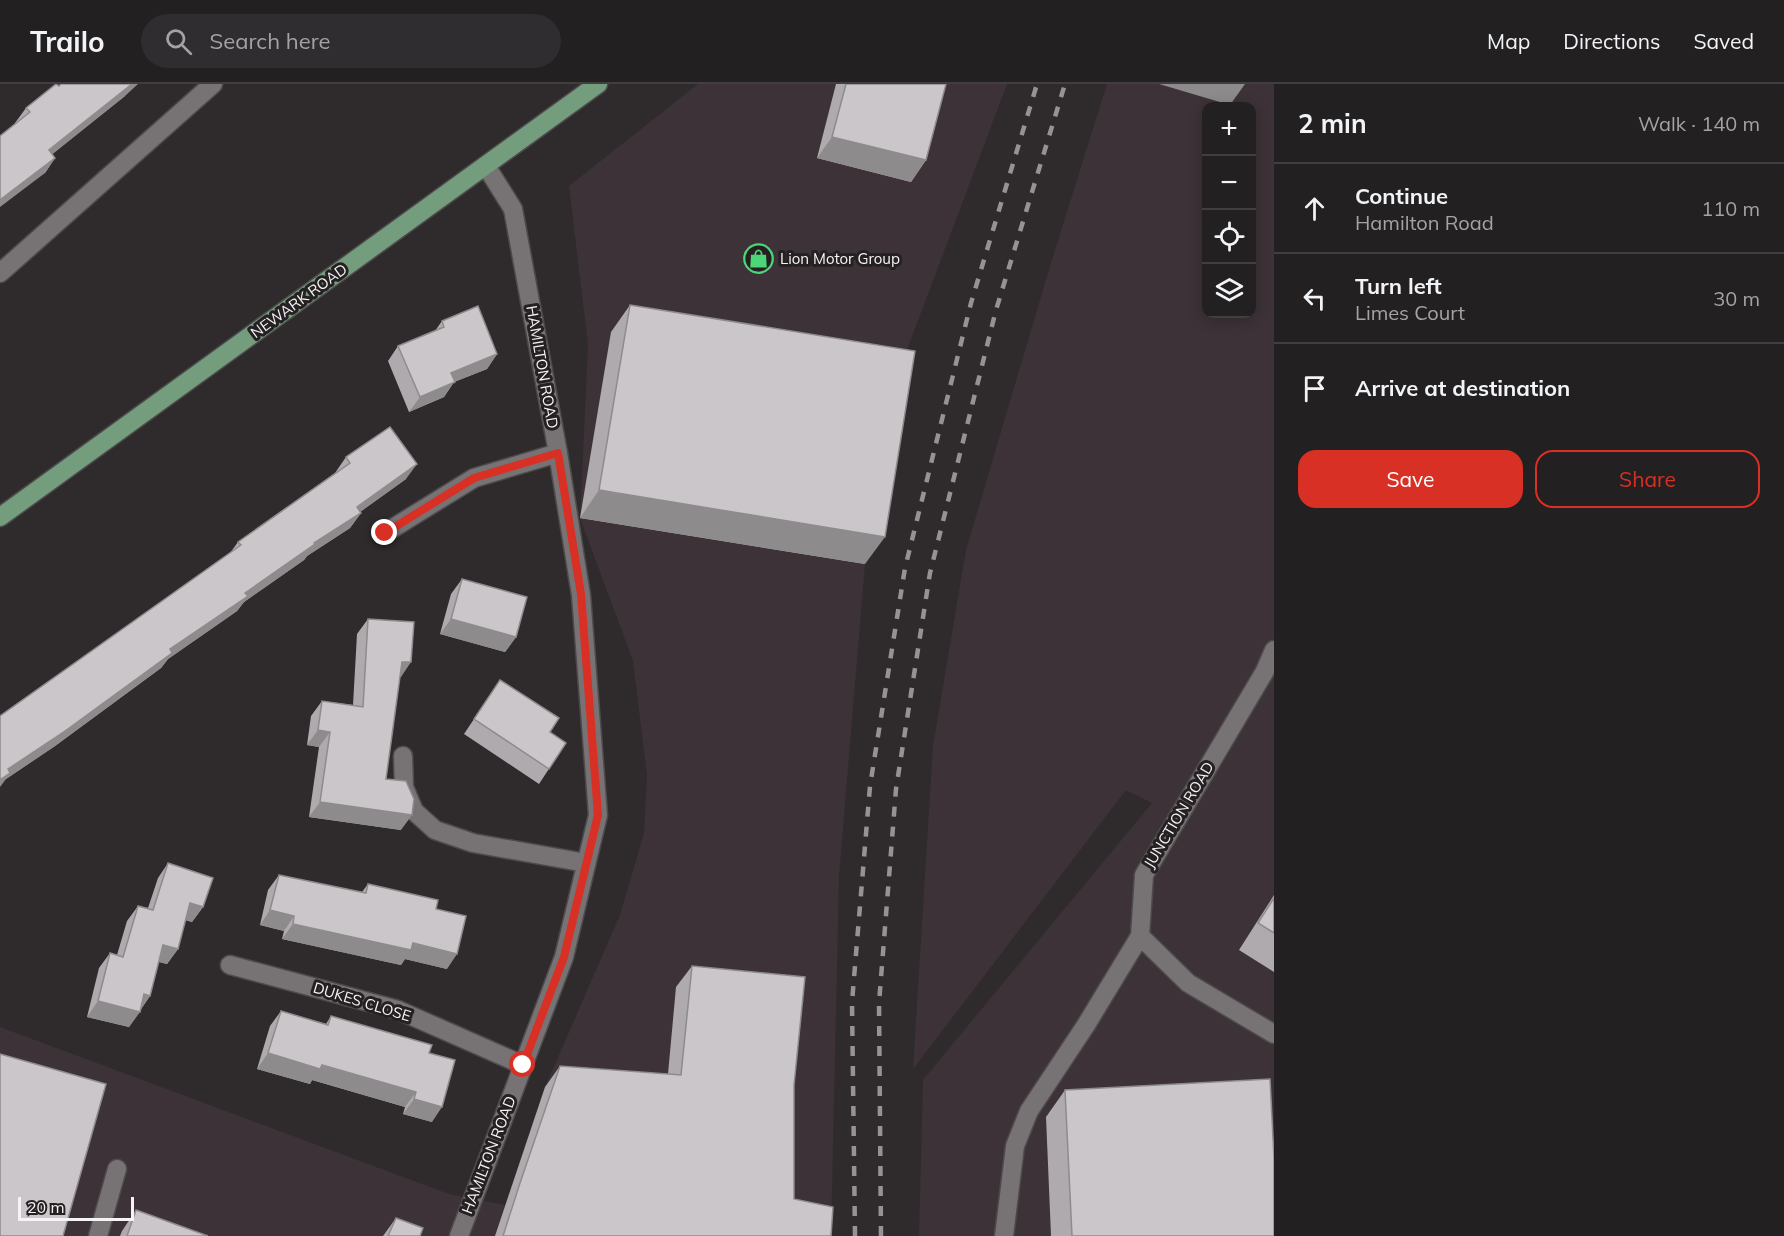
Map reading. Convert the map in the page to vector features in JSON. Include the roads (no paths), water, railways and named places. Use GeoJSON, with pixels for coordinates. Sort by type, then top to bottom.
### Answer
{"type":"FeatureCollection","features":[{"type":"Feature","properties":{"kind":"main road","name":"NEWARK ROAD"},"geometry":{"type":"LineString","coordinates":[[0,518],[598,84]]}},
{"type":"Feature","properties":{"kind":"street"},"geometry":{"type":"LineString","coordinates":[[0,273],[213,84]]}},
{"type":"Feature","properties":{"kind":"street","name":"HAMILTON ROAD"},"geometry":{"type":"LineString","coordinates":[[459,1236],[564,957],[598,815],[581,594],[558,453],[513,209],[486,166]]}},
{"type":"Feature","properties":{"kind":"street"},"geometry":{"type":"LineString","coordinates":[[385,533],[474,478],[558,453]]}},
{"type":"Feature","properties":{"kind":"street","name":"JUNCTION ROAD"},"geometry":{"type":"LineString","coordinates":[[1140,936],[1144,875],[1269,674],[1274,650]]}},
{"type":"Feature","properties":{"kind":"street"},"geometry":{"type":"LineString","coordinates":[[403,756],[404,787],[414,811],[435,830],[473,843],[586,863]]}},
{"type":"Feature","properties":{"kind":"street"},"geometry":{"type":"LineString","coordinates":[[1004,1236],[1015,1146],[1029,1112],[1086,1025],[1140,936],[1188,983],[1274,1034]]}},
{"type":"Feature","properties":{"kind":"street","name":"DUKES CLOSE"},"geometry":{"type":"LineString","coordinates":[[230,965],[398,1010],[523,1065]]}},
{"type":"Feature","properties":{"kind":"street"},"geometry":{"type":"LineString","coordinates":[[98,1236],[117,1169]]}},
{"type":"Feature","properties":{"kind":"railway"},"geometry":{"type":"LineString","coordinates":[[855,1236],[852,1002],[870,786],[905,568],[971,303],[1037,84]]}},
{"type":"Feature","properties":{"kind":"railway"},"geometry":{"type":"LineString","coordinates":[[881,1236],[879,1003],[896,789],[930,573],[996,310],[1065,84]]}},
{"type":"Feature","properties":{"kind":"place","name":"Lion Motor Group"},"geometry":{"type":"Point","coordinates":[759,259]}}]}
